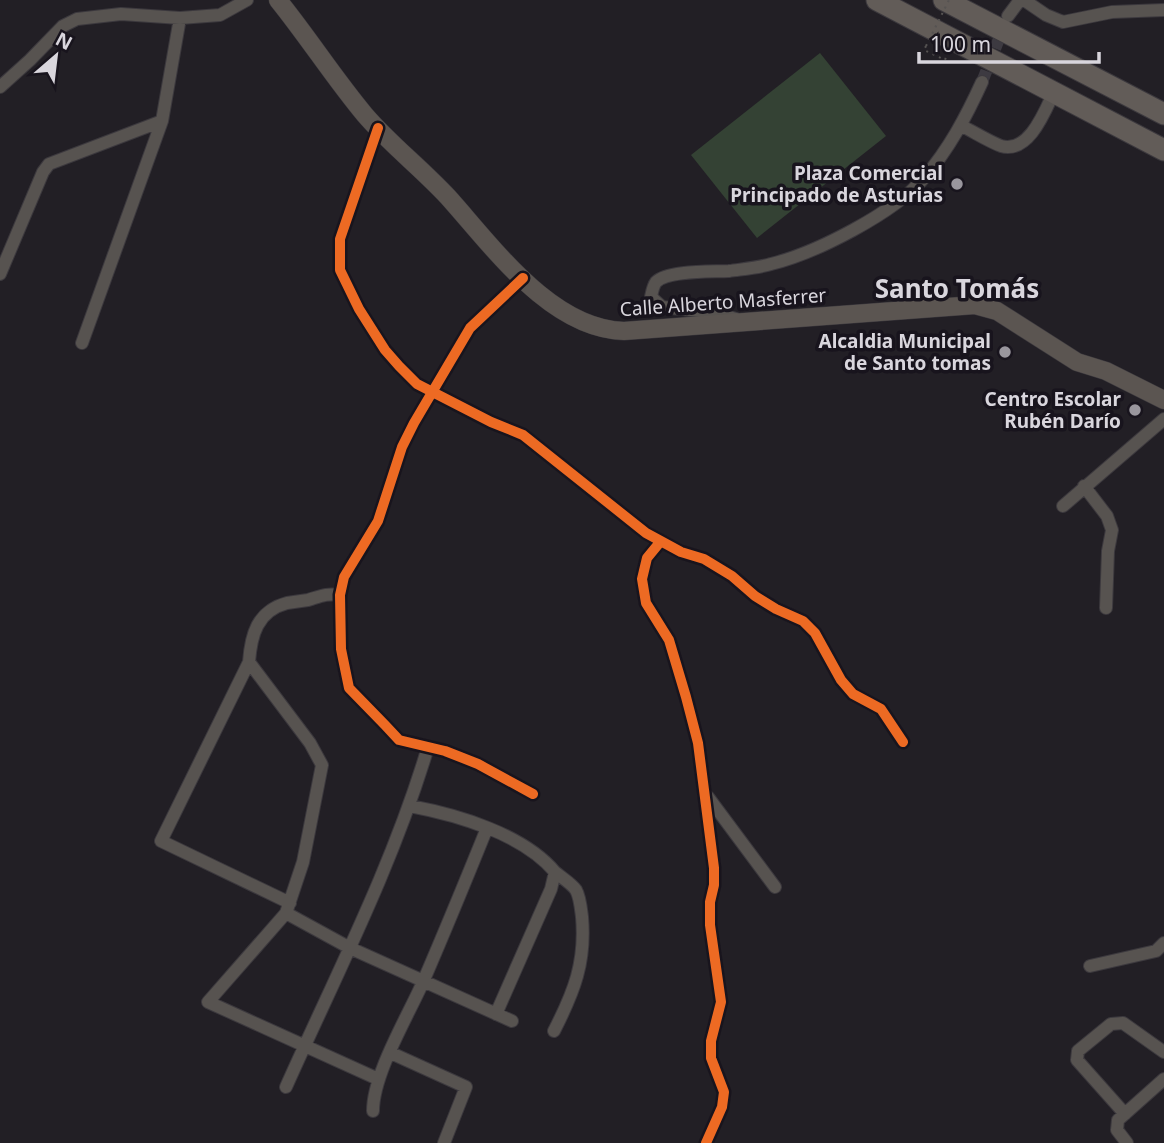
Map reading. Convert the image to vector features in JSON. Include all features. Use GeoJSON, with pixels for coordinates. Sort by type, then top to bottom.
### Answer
{"type":"FeatureCollection","features":[{"type":"Feature","properties":{"kind":"highway"},"geometry":{"type":"LineString","coordinates":[[877,0],[1164,150]]}},
{"type":"Feature","properties":{"kind":"highway"},"geometry":{"type":"LineString","coordinates":[[946,0],[1164,114]]}},
{"type":"Feature","properties":{"kind":"main road","name":"Calle Alberto Masferrer"},"geometry":{"type":"LineString","coordinates":[[278,0],[339,83],[378,128],[445,194],[523,278],[564,313],[605,331],[751,323],[962,304],[986,307],[1014,320],[1077,362],[1106,371],[1164,400]]}},
{"type":"Feature","properties":{"kind":"street"},"geometry":{"type":"LineString","coordinates":[[0,87],[30,61],[63,26],[77,19],[121,14],[180,18],[219,15],[247,0]]}},
{"type":"Feature","properties":{"kind":"street"},"geometry":{"type":"LineString","coordinates":[[1008,16],[1022,0],[1063,22],[1112,12],[1164,10]]}},
{"type":"Feature","properties":{"kind":"street"},"geometry":{"type":"LineString","coordinates":[[82,343],[162,121],[180,18]]}},
{"type":"Feature","properties":{"kind":"street"},"geometry":{"type":"LineString","coordinates":[[751,323],[711,312],[662,307],[650,297],[652,288],[658,280],[673,275],[728,271],[771,264],[814,249],[895,204],[923,179],[962,126],[982,82]]}},
{"type":"Feature","properties":{"kind":"street"},"geometry":{"type":"LineString","coordinates":[[962,126],[1002,146],[1016,146],[1025,141],[1036,126],[1054,92]]}},
{"type":"Feature","properties":{"kind":"street"},"geometry":{"type":"LineString","coordinates":[[0,274],[43,172],[49,164],[162,121]]}},
{"type":"Feature","properties":{"kind":"street"},"geometry":{"type":"LineString","coordinates":[[378,128],[340,239],[340,270],[359,309],[385,350],[417,384],[523,435],[646,533],[681,552],[704,559],[732,576],[776,610],[803,621],[815,633],[841,680],[853,694],[881,709],[903,742]]}},
{"type":"Feature","properties":{"kind":"street"},"geometry":{"type":"LineString","coordinates":[[523,278],[470,328],[402,447],[378,521],[344,577],[340,595],[341,649],[349,688],[399,740],[445,751],[478,764],[533,794]]}},
{"type":"Feature","properties":{"kind":"street"},"geometry":{"type":"LineString","coordinates":[[1063,506],[1164,419]]}},
{"type":"Feature","properties":{"kind":"street"},"geometry":{"type":"LineString","coordinates":[[1084,486],[1107,516],[1112,530],[1108,551],[1106,608]]}},
{"type":"Feature","properties":{"kind":"street"},"geometry":{"type":"LineString","coordinates":[[661,541],[647,558],[642,579],[646,603],[669,640],[698,743],[714,885],[710,902],[710,925],[721,1002],[711,1058],[723,1092],[722,1107],[706,1143]]}},
{"type":"Feature","properties":{"kind":"street"},"geometry":{"type":"LineString","coordinates":[[340,595],[325,593],[285,604],[266,613],[251,639],[249,662],[161,841],[288,908],[350,948],[512,1021]]}},
{"type":"Feature","properties":{"kind":"street"},"geometry":{"type":"LineString","coordinates":[[249,662],[310,743],[322,765],[303,862],[288,908],[208,1002],[378,1079]]}},
{"type":"Feature","properties":{"kind":"street"},"geometry":{"type":"LineString","coordinates":[[286,1087],[350,948],[410,806],[428,747]]}},
{"type":"Feature","properties":{"kind":"street"},"geometry":{"type":"LineString","coordinates":[[705,794],[775,887]]}},
{"type":"Feature","properties":{"kind":"street"},"geometry":{"type":"LineString","coordinates":[[410,806],[438,811],[487,828],[547,862],[576,890],[584,941],[580,971],[568,1004],[554,1031]]}},
{"type":"Feature","properties":{"kind":"street"},"geometry":{"type":"LineString","coordinates":[[373,1111],[373,1096],[378,1079],[423,981],[487,828]]}},
{"type":"Feature","properties":{"kind":"street"},"geometry":{"type":"LineString","coordinates":[[496,1014],[551,889],[555,872]]}},
{"type":"Feature","properties":{"kind":"street"},"geometry":{"type":"LineString","coordinates":[[1090,966],[1156,951],[1164,943]]}},
{"type":"Feature","properties":{"kind":"street"},"geometry":{"type":"LineString","coordinates":[[1125,1114],[1077,1060],[1077,1053],[1111,1024],[1123,1023],[1164,1052]]}},
{"type":"Feature","properties":{"kind":"street"},"geometry":{"type":"LineString","coordinates":[[391,1053],[466,1087],[444,1143]]}},
{"type":"Feature","properties":{"kind":"street"},"geometry":{"type":"LineString","coordinates":[[1127,1143],[1116,1125],[1164,1079]]}},
{"type":"Feature","properties":{"kind":"path"},"geometry":{"type":"LineString","coordinates":[[945,60],[924,50],[946,0]]}},
{"type":"Feature","properties":{"kind":"green space"},"geometry":{"type":"Polygon","coordinates":[[[820,53],[886,136],[757,238],[691,155],[820,53]]]}},
{"type":"Feature","properties":{"kind":"tunnel"},"geometry":{"type":"LineString","coordinates":[[982,82],[1004,26]]}},
{"type":"Feature","properties":{"kind":"cycle path"},"geometry":{"type":"LineString","coordinates":[[378,128],[340,239],[340,270],[359,309],[385,350],[417,384],[491,422],[523,435],[646,533],[681,552],[704,559],[732,576],[755,596],[803,621],[815,633],[841,680],[853,694],[881,709],[903,742]]}},
{"type":"Feature","properties":{"kind":"cycle path"},"geometry":{"type":"LineString","coordinates":[[523,278],[470,328],[402,447],[378,521],[344,577],[340,595],[341,649],[349,688],[399,740],[445,751],[478,764],[533,794]]}},
{"type":"Feature","properties":{"kind":"cycle path"},"geometry":{"type":"LineString","coordinates":[[661,541],[647,558],[642,579],[646,603],[669,640],[698,743],[714,868],[710,925],[721,1002],[711,1041],[711,1058],[724,1092],[722,1107],[706,1143]]}},
{"type":"Feature","properties":{"kind":"place","name":"Plaza Comercial Principado de Asturias"},"geometry":{"type":"Point","coordinates":[957,184]}},
{"type":"Feature","properties":{"kind":"place","name":"Alcaldia Municipal de Santo tomas"},"geometry":{"type":"Point","coordinates":[1005,352]}},
{"type":"Feature","properties":{"kind":"place","name":"Centro Escolar Rubén Darío"},"geometry":{"type":"Point","coordinates":[1135,410]}},
{"type":"Feature","properties":{"kind":"district","name":"Santo Tomás"},"geometry":{"type":"Point","coordinates":[957,289]}}]}
